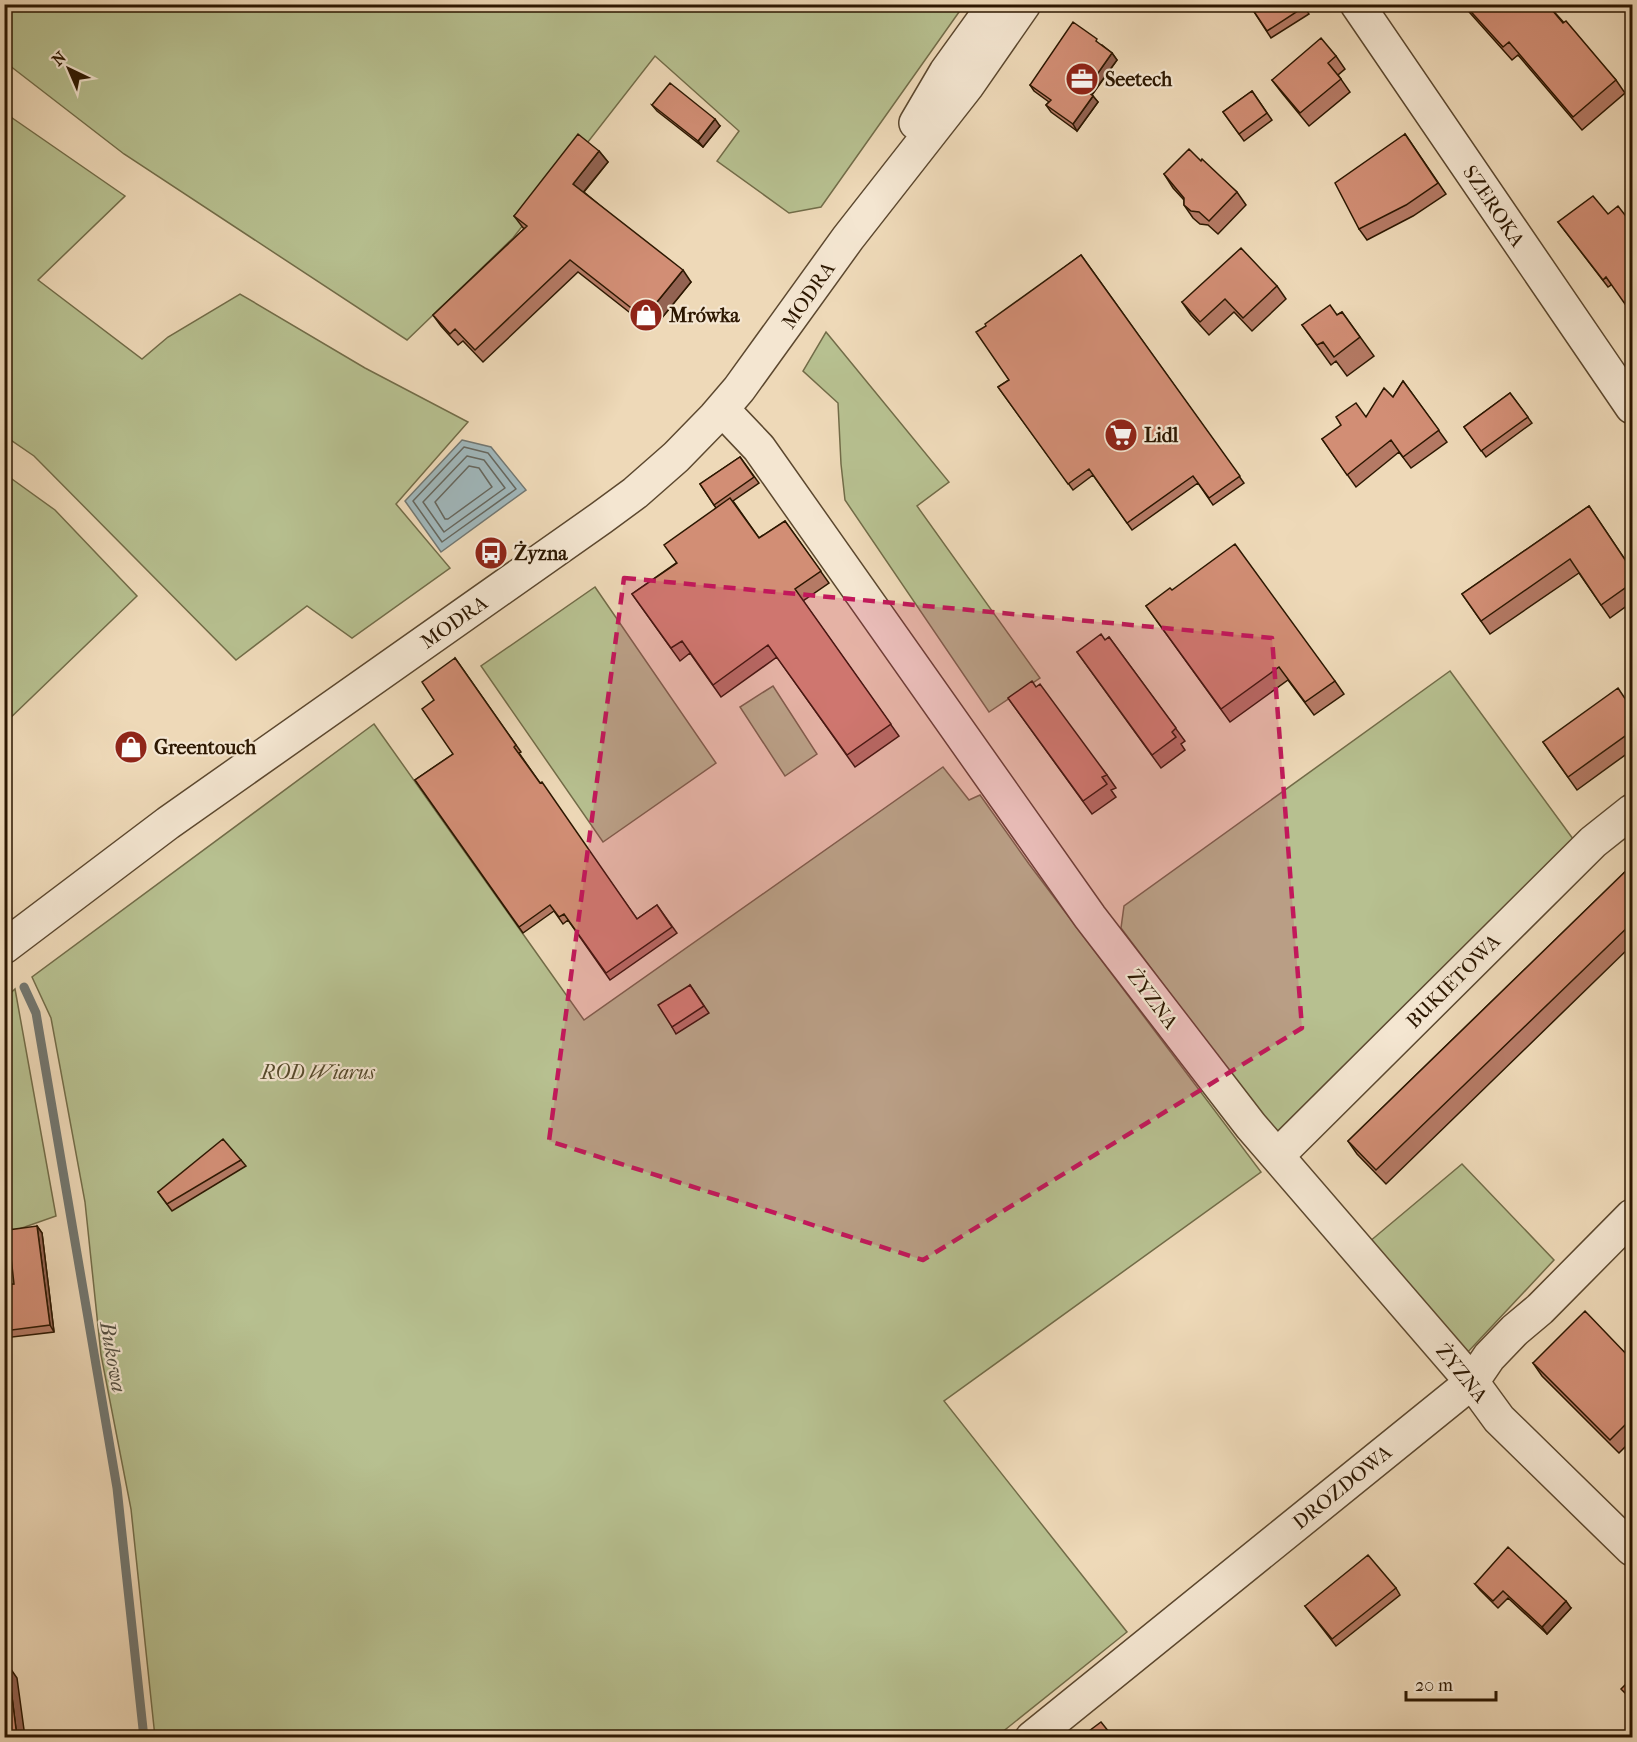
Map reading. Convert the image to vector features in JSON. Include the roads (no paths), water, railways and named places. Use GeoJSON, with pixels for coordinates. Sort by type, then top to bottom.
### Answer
{"type":"FeatureCollection","features":[{"type":"Feature","properties":{"kind":"street","name":"MODRA"},"geometry":{"type":"LineString","coordinates":[[848,238],[946,72],[994,4]]}},
{"type":"Feature","properties":{"kind":"street","name":"MODRA"},"geometry":{"type":"LineString","coordinates":[[4,947],[168,823],[635,493],[678,455],[744,383],[848,238],[967,86],[1024,4]]}},
{"type":"Feature","properties":{"kind":"street","name":"SZEROKA"},"geometry":{"type":"LineString","coordinates":[[1357,4],[1632,407]]}},
{"type":"Feature","properties":{"kind":"street","name":"ŻYZNA"},"geometry":{"type":"LineString","coordinates":[[722,409],[759,448],[1090,916],[1251,1126],[1472,1382],[1499,1419],[1632,1549]]}},
{"type":"Feature","properties":{"kind":"street","name":"BUKIETOWA"},"geometry":{"type":"LineString","coordinates":[[1277,1156],[1593,842],[1632,811]]}},
{"type":"Feature","properties":{"kind":"street","name":"DROZDOWA"},"geometry":{"type":"LineString","coordinates":[[1032,1737],[1472,1382],[1489,1357],[1515,1330],[1540,1309],[1632,1216]]}},
{"type":"Feature","properties":{"kind":"water"},"geometry":{"type":"Polygon","coordinates":[[[462,440],[491,447],[526,490],[441,552],[405,501],[462,440]]]}},
{"type":"Feature","properties":{"kind":"waterway","name":"Bukowa"},"geometry":{"type":"LineString","coordinates":[[24,987],[36,1013],[117,1488],[144,1738]]}},
{"type":"Feature","properties":{"kind":"place","name":"Seetech"},"geometry":{"type":"Point","coordinates":[1082,79]}},
{"type":"Feature","properties":{"kind":"place","name":"Mrówka"},"geometry":{"type":"Point","coordinates":[646,315]}},
{"type":"Feature","properties":{"kind":"place","name":"Lidl"},"geometry":{"type":"Point","coordinates":[1121,435]}},
{"type":"Feature","properties":{"kind":"place","name":"Żyzna"},"geometry":{"type":"Point","coordinates":[491,553]}},
{"type":"Feature","properties":{"kind":"place","name":"Greentouch"},"geometry":{"type":"Point","coordinates":[131,747]}},
{"type":"Feature","properties":{"kind":"park label","name":"ROD Wiarus"},"geometry":{"type":"Point","coordinates":[318,1072]}}]}
